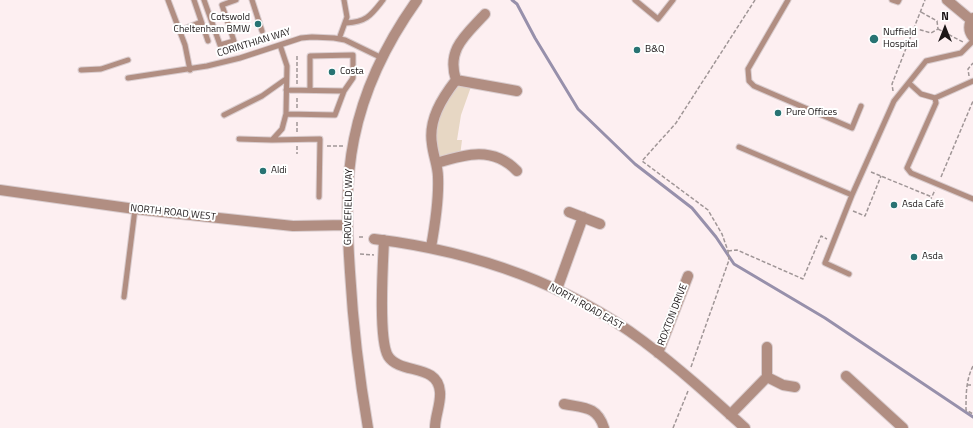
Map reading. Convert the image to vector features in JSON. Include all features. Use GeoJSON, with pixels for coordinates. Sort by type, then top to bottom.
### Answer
{"type":"FeatureCollection","features":[{"type":"Feature","properties":{"kind":"street","name":"GROVEFIELD WAY"},"geometry":{"type":"LineString","coordinates":[[368,428],[353,319],[347,225],[348,181],[354,139],[367,94],[395,32],[417,0]]}},
{"type":"Feature","properties":{"kind":"street"},"geometry":{"type":"LineString","coordinates":[[947,0],[972,19],[969,30],[972,41]]}},
{"type":"Feature","properties":{"kind":"street"},"geometry":{"type":"LineString","coordinates":[[431,247],[438,194],[437,163],[432,144],[434,121],[440,103],[456,80],[453,59],[458,44],[485,14]]}},
{"type":"Feature","properties":{"kind":"street"},"geometry":{"type":"LineString","coordinates":[[456,80],[517,91]]}},
{"type":"Feature","properties":{"kind":"street"},"geometry":{"type":"LineString","coordinates":[[437,163],[473,153],[484,154],[511,164],[517,170]]}},
{"type":"Feature","properties":{"kind":"street","name":"NORTH ROAD WEST"},"geometry":{"type":"LineString","coordinates":[[0,190],[135,209],[293,226],[347,225]]}},
{"type":"Feature","properties":{"kind":"street"},"geometry":{"type":"LineString","coordinates":[[569,212],[600,224]]}},
{"type":"Feature","properties":{"kind":"street"},"geometry":{"type":"LineString","coordinates":[[557,289],[584,217]]}},
{"type":"Feature","properties":{"kind":"street","name":"NORTH ROAD EAST"},"geometry":{"type":"LineString","coordinates":[[383,256],[379,239],[431,247],[495,264],[557,289],[609,318],[658,353],[745,428]]}},
{"type":"Feature","properties":{"kind":"street"},"geometry":{"type":"LineString","coordinates":[[383,256],[382,298],[386,349],[390,358],[397,364],[425,372],[437,382],[440,395],[435,428]]}},
{"type":"Feature","properties":{"kind":"street","name":"ROXTON DRIVE"},"geometry":{"type":"LineString","coordinates":[[658,353],[688,276]]}},
{"type":"Feature","properties":{"kind":"street"},"geometry":{"type":"LineString","coordinates":[[730,414],[767,377],[767,347]]}},
{"type":"Feature","properties":{"kind":"street"},"geometry":{"type":"LineString","coordinates":[[846,376],[903,428]]}},
{"type":"Feature","properties":{"kind":"street"},"geometry":{"type":"LineString","coordinates":[[767,377],[783,385],[795,387]]}},
{"type":"Feature","properties":{"kind":"street"},"geometry":{"type":"LineString","coordinates":[[564,404],[595,412],[600,418],[604,428]]}},
{"type":"Feature","properties":{"kind":"lane"},"geometry":{"type":"LineString","coordinates":[[168,0],[185,45],[190,70]]}},
{"type":"Feature","properties":{"kind":"lane"},"geometry":{"type":"LineString","coordinates":[[194,0],[208,41]]}},
{"type":"Feature","properties":{"kind":"lane"},"geometry":{"type":"LineString","coordinates":[[204,0],[220,45],[234,41],[222,5],[236,0]]}},
{"type":"Feature","properties":{"kind":"lane"},"geometry":{"type":"LineString","coordinates":[[252,0],[262,31]]}},
{"type":"Feature","properties":{"kind":"lane"},"geometry":{"type":"LineString","coordinates":[[340,39],[347,17],[344,0]]}},
{"type":"Feature","properties":{"kind":"lane"},"geometry":{"type":"LineString","coordinates":[[346,22],[359,22],[368,18],[384,0]]}},
{"type":"Feature","properties":{"kind":"lane"},"geometry":{"type":"LineString","coordinates":[[635,0],[658,19],[673,0]]}},
{"type":"Feature","properties":{"kind":"lane"},"geometry":{"type":"LineString","coordinates":[[788,0],[748,69],[749,81],[754,86],[852,128],[861,106]]}},
{"type":"Feature","properties":{"kind":"lane"},"geometry":{"type":"LineString","coordinates":[[892,0],[898,2],[899,0]]}},
{"type":"Feature","properties":{"kind":"lane"},"geometry":{"type":"LineString","coordinates":[[180,31],[201,22]]}},
{"type":"Feature","properties":{"kind":"lane","name":"CORINTHIAN WAY"},"geometry":{"type":"LineString","coordinates":[[128,78],[190,70],[224,63],[280,45],[312,37],[340,39],[354,44],[382,58]]}},
{"type":"Feature","properties":{"kind":"lane"},"geometry":{"type":"LineString","coordinates":[[849,274],[825,263],[852,195],[894,101],[910,84],[916,71],[926,61],[961,53],[972,41]]}},
{"type":"Feature","properties":{"kind":"lane"},"geometry":{"type":"LineString","coordinates":[[272,140],[282,129],[286,114],[287,66],[280,45]]}},
{"type":"Feature","properties":{"kind":"lane"},"geometry":{"type":"LineString","coordinates":[[286,114],[335,115],[344,91],[353,78],[353,55],[310,56],[310,90]]}},
{"type":"Feature","properties":{"kind":"lane"},"geometry":{"type":"LineString","coordinates":[[81,70],[101,69],[128,60]]}},
{"type":"Feature","properties":{"kind":"lane"},"geometry":{"type":"LineString","coordinates":[[224,115],[262,96],[286,79]]}},
{"type":"Feature","properties":{"kind":"lane"},"geometry":{"type":"LineString","coordinates":[[910,84],[921,94],[936,98],[973,81]]}},
{"type":"Feature","properties":{"kind":"lane"},"geometry":{"type":"LineString","coordinates":[[286,90],[344,91]]}},
{"type":"Feature","properties":{"kind":"lane"},"geometry":{"type":"LineString","coordinates":[[936,98],[936,103],[907,168],[911,173],[973,200]]}},
{"type":"Feature","properties":{"kind":"lane"},"geometry":{"type":"LineString","coordinates":[[239,139],[320,139],[319,197]]}},
{"type":"Feature","properties":{"kind":"lane"},"geometry":{"type":"LineString","coordinates":[[739,147],[852,195]]}},
{"type":"Feature","properties":{"kind":"lane"},"geometry":{"type":"LineString","coordinates":[[124,297],[135,209]]}},
{"type":"Feature","properties":{"kind":"path"},"geometry":{"type":"LineString","coordinates":[[673,428],[729,260],[729,254],[708,210],[642,161],[676,123],[755,0]]}},
{"type":"Feature","properties":{"kind":"path"},"geometry":{"type":"LineString","coordinates":[[894,101],[892,84],[925,0]]}},
{"type":"Feature","properties":{"kind":"path"},"geometry":{"type":"LineString","coordinates":[[921,12],[937,22],[938,29]]}},
{"type":"Feature","properties":{"kind":"path"},"geometry":{"type":"LineString","coordinates":[[914,28],[931,33],[938,29],[972,41]]}},
{"type":"Feature","properties":{"kind":"path"},"geometry":{"type":"LineString","coordinates":[[297,56],[297,146]]}},
{"type":"Feature","properties":{"kind":"path"},"geometry":{"type":"LineString","coordinates":[[973,63],[967,73],[973,81]]}},
{"type":"Feature","properties":{"kind":"path"},"geometry":{"type":"LineString","coordinates":[[930,201],[973,101]]}},
{"type":"Feature","properties":{"kind":"path"},"geometry":{"type":"LineString","coordinates":[[333,146],[338,146]]}},
{"type":"Feature","properties":{"kind":"path"},"geometry":{"type":"LineString","coordinates":[[864,169],[932,197]]}},
{"type":"Feature","properties":{"kind":"path"},"geometry":{"type":"LineString","coordinates":[[847,208],[864,216],[881,176]]}},
{"type":"Feature","properties":{"kind":"path"},"geometry":{"type":"LineString","coordinates":[[728,251],[738,250],[803,279],[821,236],[834,242]]}},
{"type":"Feature","properties":{"kind":"path"},"geometry":{"type":"LineString","coordinates":[[360,254],[383,256]]}},
{"type":"Feature","properties":{"kind":"path"},"geometry":{"type":"LineString","coordinates":[[973,366],[967,385],[966,410],[973,414]]}},
{"type":"Feature","properties":{"kind":"path"},"geometry":{"type":"LineString","coordinates":[[967,385],[973,385]]}},
{"type":"Feature","properties":{"kind":"shaded area"},"geometry":{"type":"Polygon","coordinates":[[[456,80],[472,84],[461,115],[457,140],[462,140],[460,156],[437,163],[431,131],[456,80]]]}},
{"type":"Feature","properties":{"kind":"waterway"},"geometry":{"type":"LineString","coordinates":[[512,0],[517,4],[535,38],[578,109],[635,164],[692,208],[716,237],[734,264],[825,318],[973,417]]}},
{"type":"Feature","properties":{"kind":"place","name":"Cotswold Cheltenham BMW"},"geometry":{"type":"Point","coordinates":[258,24]}},
{"type":"Feature","properties":{"kind":"place","name":"Nuffield Hospital"},"geometry":{"type":"Point","coordinates":[874,39]}},
{"type":"Feature","properties":{"kind":"place","name":"B&Q"},"geometry":{"type":"Point","coordinates":[637,50]}},
{"type":"Feature","properties":{"kind":"place","name":"Costa"},"geometry":{"type":"Point","coordinates":[332,72]}},
{"type":"Feature","properties":{"kind":"place","name":"Pure Offices"},"geometry":{"type":"Point","coordinates":[778,113]}},
{"type":"Feature","properties":{"kind":"place","name":"Aldi"},"geometry":{"type":"Point","coordinates":[263,171]}},
{"type":"Feature","properties":{"kind":"place","name":"Asda Café"},"geometry":{"type":"Point","coordinates":[894,205]}},
{"type":"Feature","properties":{"kind":"place","name":"Asda"},"geometry":{"type":"Point","coordinates":[914,257]}}]}
